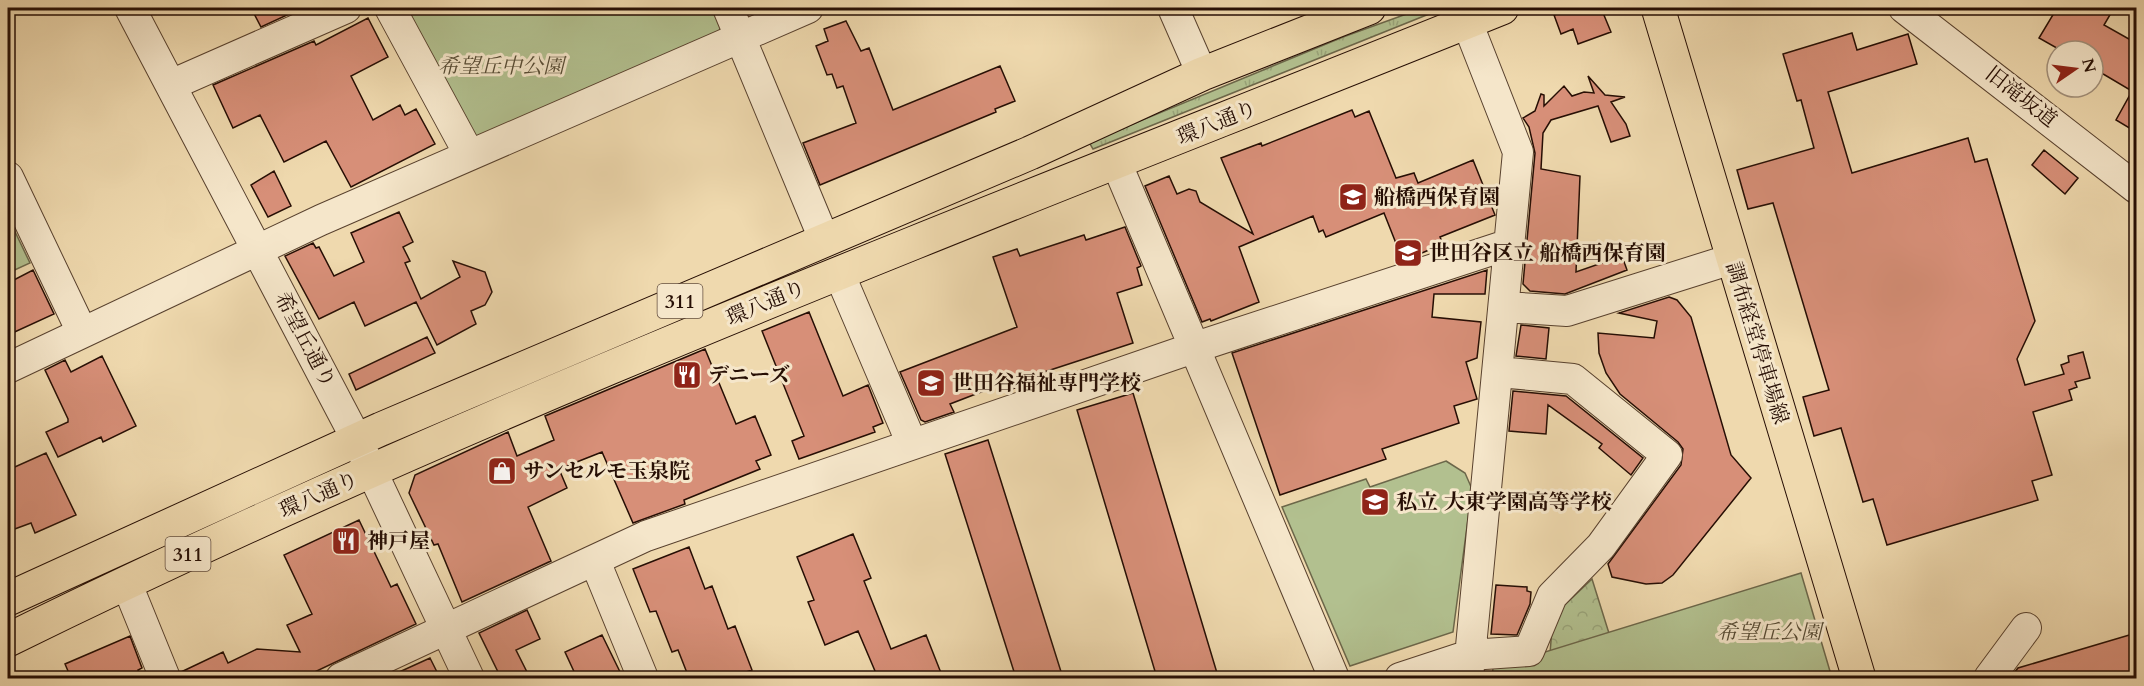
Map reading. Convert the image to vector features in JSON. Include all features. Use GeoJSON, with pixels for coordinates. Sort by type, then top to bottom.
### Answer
{"type":"FeatureCollection","features":[{"type":"Feature","properties":{"kind":"main road","name":"環八通り"},"geometry":{"type":"LineString","coordinates":[[8,598],[357,440],[1030,153],[1202,75],[1369,8]]}},
{"type":"Feature","properties":{"kind":"main road","name":"環八通り"},"geometry":{"type":"LineString","coordinates":[[8,640],[126,582],[371,471],[839,273],[955,224],[1502,8]]}},
{"type":"Feature","properties":{"kind":"main road","name":"調布経堂停車場線"},"geometry":{"type":"LineString","coordinates":[[1658,8],[1859,678]]}},
{"type":"Feature","properties":{"kind":"street","name":"希望丘通り"},"geometry":{"type":"LineString","coordinates":[[130,8],[357,440],[469,678]]}},
{"type":"Feature","properties":{"kind":"street"},"geometry":{"type":"LineString","coordinates":[[171,85],[346,8]]}},
{"type":"Feature","properties":{"kind":"street"},"geometry":{"type":"LineString","coordinates":[[390,8],[469,154]]}},
{"type":"Feature","properties":{"kind":"street"},"geometry":{"type":"LineString","coordinates":[[728,8],[824,239]]}},
{"type":"Feature","properties":{"kind":"street"},"geometry":{"type":"LineString","coordinates":[[8,369],[256,249],[739,36],[808,8]]}},
{"type":"Feature","properties":{"kind":"street"},"geometry":{"type":"LineString","coordinates":[[1173,8],[1202,75]]}},
{"type":"Feature","properties":{"kind":"street","name":"旧滝坂道"},"geometry":{"type":"LineString","coordinates":[[1904,8],[2136,188]]}},
{"type":"Feature","properties":{"kind":"street"},"geometry":{"type":"LineString","coordinates":[[1467,22],[1518,152],[1469,667]]}},
{"type":"Feature","properties":{"kind":"street"},"geometry":{"type":"LineString","coordinates":[[1116,162],[1127,183],[1193,348],[1334,678]]}},
{"type":"Feature","properties":{"kind":"street"},"geometry":{"type":"LineString","coordinates":[[8,177],[82,332]]}},
{"type":"Feature","properties":{"kind":"street"},"geometry":{"type":"LineString","coordinates":[[341,678],[646,536],[1193,348],[1510,244]]}},
{"type":"Feature","properties":{"kind":"street"},"geometry":{"type":"LineString","coordinates":[[1505,307],[1567,311],[1732,259]]}},
{"type":"Feature","properties":{"kind":"street"},"geometry":{"type":"LineString","coordinates":[[839,273],[912,444]]}},
{"type":"Feature","properties":{"kind":"street"},"geometry":{"type":"LineString","coordinates":[[1400,678],[1469,667],[1529,651],[1552,596],[1602,546],[1667,455],[1573,379],[1498,372]]}},
{"type":"Feature","properties":{"kind":"street"},"geometry":{"type":"LineString","coordinates":[[596,561],[643,678]]}},
{"type":"Feature","properties":{"kind":"street"},"geometry":{"type":"LineString","coordinates":[[126,582],[165,678]]}},
{"type":"Feature","properties":{"kind":"street"},"geometry":{"type":"LineString","coordinates":[[1989,678],[2026,628]]}},
{"type":"Feature","properties":{"kind":"green space","name":"希望丘中公園"},"geometry":{"type":"Polygon","coordinates":[[[404,8],[714,8],[721,26],[717,36],[482,138],[471,134],[404,8]]]}},
{"type":"Feature","properties":{"kind":"green space"},"geometry":{"type":"Polygon","coordinates":[[[1423,8],[1444,8],[1093,149],[1089,142],[1343,37],[1423,8]]]}},
{"type":"Feature","properties":{"kind":"green space"},"geometry":{"type":"Polygon","coordinates":[[[8,217],[30,263],[8,273],[8,217]]]}},
{"type":"Feature","properties":{"kind":"green space"},"geometry":{"type":"Polygon","coordinates":[[[1446,461],[1465,473],[1472,489],[1453,632],[1350,666],[1282,507],[1366,479],[1370,487],[1446,461]]]}},
{"type":"Feature","properties":{"kind":"green space","name":"希望丘公園"},"geometry":{"type":"Polygon","coordinates":[[[1801,573],[1832,678],[1492,678],[1493,668],[1801,573]]]}},
{"type":"Feature","properties":{"kind":"green space"},"geometry":{"type":"Polygon","coordinates":[[[1592,579],[1623,678],[1453,678],[1549,666],[1553,616],[1592,579]]]}},
{"type":"Feature","properties":{"kind":"building"},"geometry":{"type":"Polygon","coordinates":[[[251,8],[297,8],[298,10],[261,27],[251,8]]]}},
{"type":"Feature","properties":{"kind":"building"},"geometry":{"type":"Polygon","coordinates":[[[1573,8],[1601,8],[1611,32],[1578,44],[1573,29],[1561,34],[1554,15],[1573,8]]]}},
{"type":"Feature","properties":{"kind":"building"},"geometry":{"type":"Polygon","coordinates":[[[2057,8],[2114,8],[2104,25],[2136,43],[2136,132],[2116,120],[2132,91],[2105,75],[2105,39],[2045,39],[2045,41],[2039,38],[2057,8]]]}},
{"type":"Feature","properties":{"kind":"building"},"geometry":{"type":"Polygon","coordinates":[[[368,18],[388,57],[351,76],[373,120],[400,105],[405,115],[416,109],[435,144],[351,187],[326,141],[284,162],[260,115],[233,128],[213,85],[314,41],[316,45],[368,18]]]}},
{"type":"Feature","properties":{"kind":"building"},"geometry":{"type":"Polygon","coordinates":[[[846,21],[861,51],[869,48],[893,110],[1000,66],[1015,101],[995,109],[996,112],[820,185],[803,143],[856,123],[843,86],[837,88],[832,74],[827,75],[816,46],[828,41],[824,29],[846,21]]]}},
{"type":"Feature","properties":{"kind":"building"},"geometry":{"type":"Polygon","coordinates":[[[1852,33],[1857,50],[1908,34],[1917,64],[1828,92],[1852,173],[1968,138],[1975,162],[1987,159],[2035,321],[2017,359],[2025,385],[2064,374],[2061,365],[2069,362],[2068,356],[2083,352],[2090,378],[2075,382],[2077,387],[2069,390],[2072,400],[2033,412],[2052,475],[2032,481],[2038,500],[1887,545],[1873,499],[1863,502],[1841,428],[1814,436],[1803,397],[1829,390],[1773,203],[1748,209],[1737,170],[1814,148],[1801,100],[1797,101],[1783,54],[1852,33]]]}},
{"type":"Feature","properties":{"kind":"building"},"geometry":{"type":"Polygon","coordinates":[[[1588,76],[1605,95],[1625,97],[1611,102],[1626,124],[1630,136],[1611,142],[1598,106],[1551,120],[1543,133],[1541,169],[1580,176],[1576,272],[1622,256],[1627,270],[1565,294],[1530,291],[1523,284],[1535,153],[1529,127],[1523,118],[1535,111],[1541,94],[1544,95],[1544,106],[1564,86],[1572,96],[1584,92],[1594,93],[1588,76]]]}},
{"type":"Feature","properties":{"kind":"building"},"geometry":{"type":"Polygon","coordinates":[[[1352,110],[1355,117],[1369,111],[1396,178],[1414,173],[1418,183],[1473,160],[1495,215],[1440,237],[1443,244],[1403,261],[1384,213],[1326,237],[1323,230],[1319,232],[1313,216],[1239,247],[1259,302],[1211,321],[1210,319],[1202,322],[1145,186],[1169,176],[1177,194],[1189,189],[1196,191],[1200,202],[1253,234],[1221,158],[1261,143],[1262,146],[1352,110]]]}},
{"type":"Feature","properties":{"kind":"building"},"geometry":{"type":"Polygon","coordinates":[[[2044,150],[2078,178],[2065,194],[2032,165],[2044,150]]]}},
{"type":"Feature","properties":{"kind":"building"},"geometry":{"type":"Polygon","coordinates":[[[274,171],[291,206],[268,217],[251,185],[274,171]]]}},
{"type":"Feature","properties":{"kind":"building"},"geometry":{"type":"Polygon","coordinates":[[[399,212],[413,242],[403,247],[410,261],[405,263],[421,299],[460,277],[453,261],[485,272],[492,292],[485,305],[471,311],[476,324],[437,345],[416,302],[365,326],[354,302],[319,319],[285,256],[313,243],[316,248],[319,247],[334,276],[364,262],[351,233],[399,212]]]}},
{"type":"Feature","properties":{"kind":"building"},"geometry":{"type":"Polygon","coordinates":[[[1125,227],[1141,266],[1137,268],[1142,285],[1117,293],[1133,343],[1032,376],[1034,380],[1010,390],[1007,382],[950,404],[954,412],[925,422],[921,420],[900,372],[1017,327],[993,257],[1017,249],[1020,256],[1084,235],[1086,240],[1125,227]]]}},
{"type":"Feature","properties":{"kind":"building"},"geometry":{"type":"Polygon","coordinates":[[[33,270],[54,314],[8,335],[8,283],[33,270]]]}},
{"type":"Feature","properties":{"kind":"building"},"geometry":{"type":"Polygon","coordinates":[[[1487,270],[1485,294],[1434,294],[1432,317],[1481,322],[1477,358],[1466,362],[1477,399],[1454,406],[1459,423],[1382,449],[1386,459],[1280,495],[1232,353],[1487,270]]]}},
{"type":"Feature","properties":{"kind":"building"},"geometry":{"type":"Polygon","coordinates":[[[1669,297],[1677,300],[1691,317],[1731,455],[1751,478],[1673,575],[1662,583],[1646,584],[1612,577],[1608,564],[1681,465],[1683,449],[1678,442],[1620,394],[1606,373],[1599,353],[1598,333],[1654,338],[1657,321],[1619,313],[1669,297]]]}},
{"type":"Feature","properties":{"kind":"building"},"geometry":{"type":"Polygon","coordinates":[[[809,312],[843,396],[868,385],[883,423],[873,427],[875,432],[799,459],[792,441],[804,436],[762,331],[809,312]]]}},
{"type":"Feature","properties":{"kind":"building"},"geometry":{"type":"Polygon","coordinates":[[[1521,325],[1549,328],[1546,359],[1516,356],[1521,325]]]}},
{"type":"Feature","properties":{"kind":"building"},"geometry":{"type":"Polygon","coordinates":[[[427,337],[435,353],[356,390],[349,374],[427,337]]]}},
{"type":"Feature","properties":{"kind":"building"},"geometry":{"type":"Polygon","coordinates":[[[705,349],[736,424],[755,416],[771,455],[756,461],[760,469],[684,500],[685,504],[633,523],[602,452],[559,469],[567,488],[528,507],[551,561],[462,602],[438,544],[434,545],[409,493],[415,475],[508,432],[517,456],[554,440],[545,416],[705,349]]]}},
{"type":"Feature","properties":{"kind":"building"},"geometry":{"type":"Polygon","coordinates":[[[102,356],[136,426],[103,442],[101,437],[58,457],[46,432],[68,422],[68,419],[45,370],[65,360],[71,372],[102,356]]]}},
{"type":"Feature","properties":{"kind":"building"},"geometry":{"type":"Polygon","coordinates":[[[1513,391],[1566,396],[1643,458],[1631,475],[1599,448],[1602,444],[1548,405],[1546,434],[1509,431],[1513,391]]]}},
{"type":"Feature","properties":{"kind":"building"},"geometry":{"type":"Polygon","coordinates":[[[1133,393],[1217,673],[1199,678],[1157,678],[1077,410],[1133,393]]]}},
{"type":"Feature","properties":{"kind":"building"},"geometry":{"type":"Polygon","coordinates":[[[988,440],[1063,678],[1016,678],[945,454],[988,440]]]}},
{"type":"Feature","properties":{"kind":"building"},"geometry":{"type":"Polygon","coordinates":[[[46,453],[76,515],[35,533],[31,523],[12,530],[8,519],[8,470],[46,453]]]}},
{"type":"Feature","properties":{"kind":"building"},"geometry":{"type":"Polygon","coordinates":[[[359,520],[391,587],[397,584],[416,624],[302,678],[182,678],[181,672],[223,652],[228,663],[257,649],[300,652],[287,625],[312,614],[284,555],[359,520]]]}},
{"type":"Feature","properties":{"kind":"building"},"geometry":{"type":"Polygon","coordinates":[[[853,534],[871,578],[864,581],[891,649],[926,635],[943,678],[878,678],[858,631],[825,645],[808,602],[814,600],[797,557],[853,534]]]}},
{"type":"Feature","properties":{"kind":"building"},"geometry":{"type":"Polygon","coordinates":[[[689,547],[705,589],[712,586],[728,629],[735,626],[752,670],[729,678],[689,678],[678,650],[672,652],[656,611],[650,612],[633,569],[689,547]]]}},
{"type":"Feature","properties":{"kind":"building"},"geometry":{"type":"Polygon","coordinates":[[[1496,585],[1527,587],[1527,591],[1531,592],[1530,604],[1517,635],[1491,634],[1496,585]]]}},
{"type":"Feature","properties":{"kind":"building"},"geometry":{"type":"Polygon","coordinates":[[[527,610],[540,639],[516,650],[530,678],[501,678],[479,633],[527,610]]]}},
{"type":"Feature","properties":{"kind":"building"},"geometry":{"type":"Polygon","coordinates":[[[2136,633],[2136,678],[2010,678],[2018,668],[2136,633]]]}},
{"type":"Feature","properties":{"kind":"building"},"geometry":{"type":"Polygon","coordinates":[[[602,635],[623,678],[577,678],[565,652],[602,635]]]}},
{"type":"Feature","properties":{"kind":"building"},"geometry":{"type":"Polygon","coordinates":[[[130,636],[142,668],[138,670],[142,678],[71,678],[65,664],[130,636]]]}},
{"type":"Feature","properties":{"kind":"building"},"geometry":{"type":"Polygon","coordinates":[[[430,658],[440,678],[386,678],[430,658]]]}},
{"type":"Feature","properties":{"kind":"place","name":"船橋西保育園"},"geometry":{"type":"Point","coordinates":[1353,197]}},
{"type":"Feature","properties":{"kind":"place","name":"世田谷区立 船橋西保育園"},"geometry":{"type":"Point","coordinates":[1408,253]}},
{"type":"Feature","properties":{"kind":"place","name":"デニーズ"},"geometry":{"type":"Point","coordinates":[687,375]}},
{"type":"Feature","properties":{"kind":"place","name":"世田谷福祉専門学校"},"geometry":{"type":"Point","coordinates":[931,383]}},
{"type":"Feature","properties":{"kind":"place","name":"サンセルモ玉泉院"},"geometry":{"type":"Point","coordinates":[502,471]}},
{"type":"Feature","properties":{"kind":"place","name":"私立 大東学園高等学校"},"geometry":{"type":"Point","coordinates":[1375,502]}},
{"type":"Feature","properties":{"kind":"place","name":"神戸屋"},"geometry":{"type":"Point","coordinates":[346,541]}}]}
